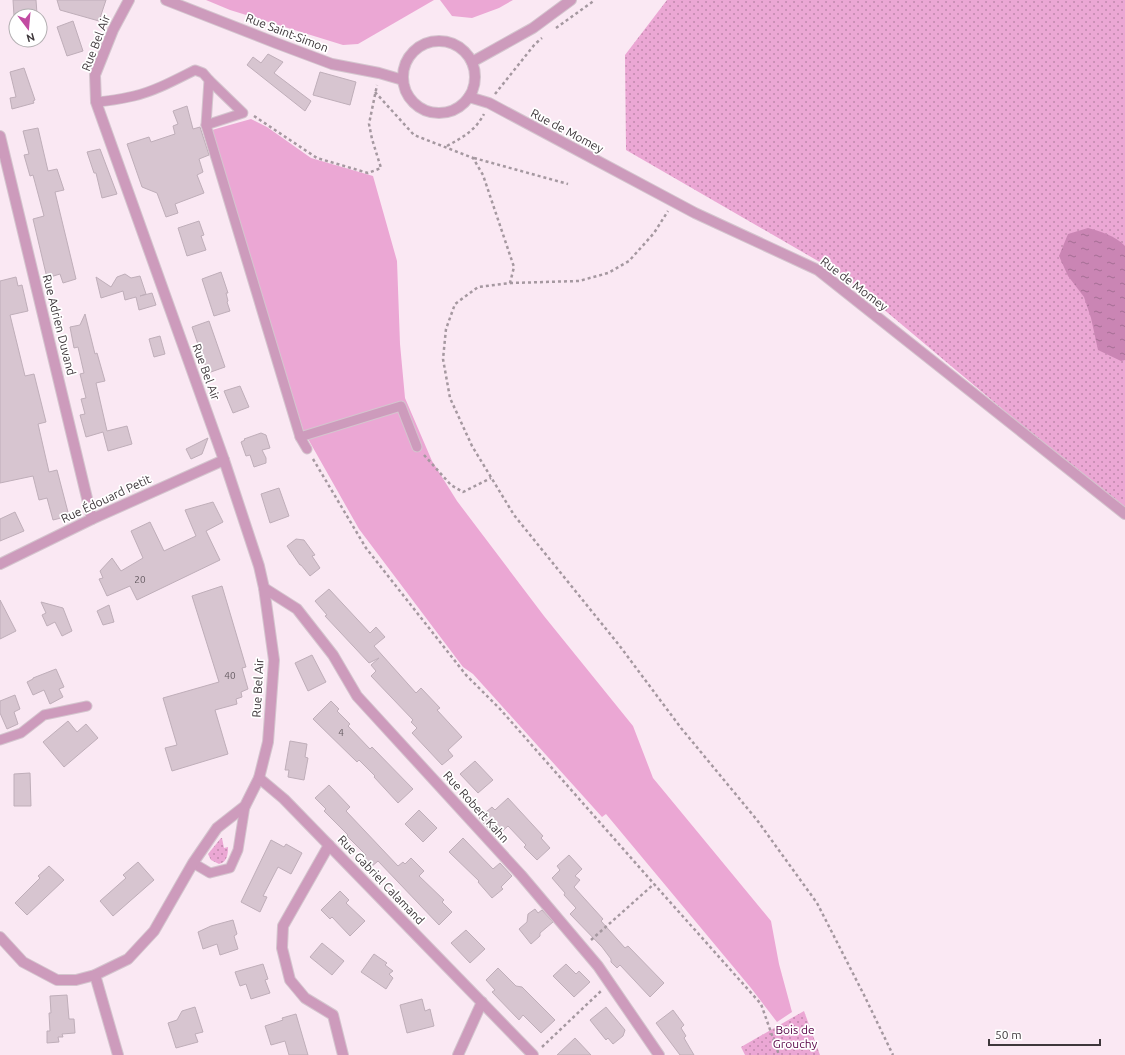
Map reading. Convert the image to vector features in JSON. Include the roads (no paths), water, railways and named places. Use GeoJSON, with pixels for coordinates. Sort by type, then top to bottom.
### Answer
{"type":"FeatureCollection","features":[{"type":"Feature","properties":{"kind":"street","name":"Rue Bel Air"},"geometry":{"type":"LineString","coordinates":[[129,0],[113,30],[95,75],[96,102],[224,460],[259,566],[264,588],[274,660],[268,742],[259,778],[245,806]]}},
{"type":"Feature","properties":{"kind":"street","name":"Rue Saint-Simon"},"geometry":{"type":"LineString","coordinates":[[166,0],[332,64],[378,73],[403,80]]}},
{"type":"Feature","properties":{"kind":"street"},"geometry":{"type":"LineString","coordinates":[[472,62],[533,28],[571,0]]}},
{"type":"Feature","properties":{"kind":"street"},"geometry":{"type":"LineString","coordinates":[[445,41],[457,45],[464,51],[472,62],[475,74],[474,86],[469,97],[461,105],[451,111],[430,111],[417,106],[408,95],[403,80],[406,62],[416,49],[428,42],[445,41]]}},
{"type":"Feature","properties":{"kind":"street","name":"Rue de Momey"},"geometry":{"type":"LineString","coordinates":[[469,97],[489,103],[674,202],[818,270],[1125,514]]}},
{"type":"Feature","properties":{"kind":"street","name":"Rue Adrien Duvand"},"geometry":{"type":"LineString","coordinates":[[0,136],[92,519]]}},
{"type":"Feature","properties":{"kind":"street","name":"Rue Édouard Petit"},"geometry":{"type":"LineString","coordinates":[[0,564],[92,519],[224,460]]}},
{"type":"Feature","properties":{"kind":"street","name":"Rue Robert Kahn"},"geometry":{"type":"LineString","coordinates":[[264,588],[297,609],[333,655],[357,696],[521,875],[598,966],[659,1055]]}},
{"type":"Feature","properties":{"kind":"street","name":"Rue Gabriel Calamand"},"geometry":{"type":"LineString","coordinates":[[259,778],[284,798],[482,1002],[536,1052]]}},
{"type":"Feature","properties":{"kind":"street"},"geometry":{"type":"LineString","coordinates":[[0,937],[24,962],[57,980],[76,980],[95,975],[128,960],[154,931],[193,863],[217,828],[245,806]]}},
{"type":"Feature","properties":{"kind":"street"},"geometry":{"type":"LineString","coordinates":[[329,845],[283,926],[282,948],[290,980],[305,998],[333,1015],[343,1055]]}},
{"type":"Feature","properties":{"kind":"street"},"geometry":{"type":"LineString","coordinates":[[95,975],[118,1055]]}},
{"type":"Feature","properties":{"kind":"street"},"geometry":{"type":"LineString","coordinates":[[458,1055],[482,1002]]}},
{"type":"Feature","properties":{"kind":"lane"},"geometry":{"type":"LineString","coordinates":[[96,102],[132,97],[170,83],[195,70],[203,73],[243,113],[206,125]]}},
{"type":"Feature","properties":{"kind":"lane"},"geometry":{"type":"LineString","coordinates":[[209,80],[206,125],[300,437],[307,449]]}},
{"type":"Feature","properties":{"kind":"lane"},"geometry":{"type":"LineString","coordinates":[[300,437],[401,406],[417,447]]}},
{"type":"Feature","properties":{"kind":"lane"},"geometry":{"type":"LineString","coordinates":[[0,740],[21,733],[44,715],[87,706]]}},
{"type":"Feature","properties":{"kind":"lane"},"geometry":{"type":"LineString","coordinates":[[193,863],[210,874],[230,868],[238,850],[245,806]]}},
{"type":"Feature","properties":{"kind":"water"},"geometry":{"type":"Polygon","coordinates":[[[1088,228],[1103,232],[1121,242],[1125,246],[1125,360],[1121,361],[1098,350],[1091,318],[1084,297],[1068,276],[1059,256],[1068,234],[1088,228]]]}},
{"type":"Feature","properties":{"kind":"park label","name":"Bois de Grouchy"},"geometry":{"type":"Point","coordinates":[795,1037]}}]}
